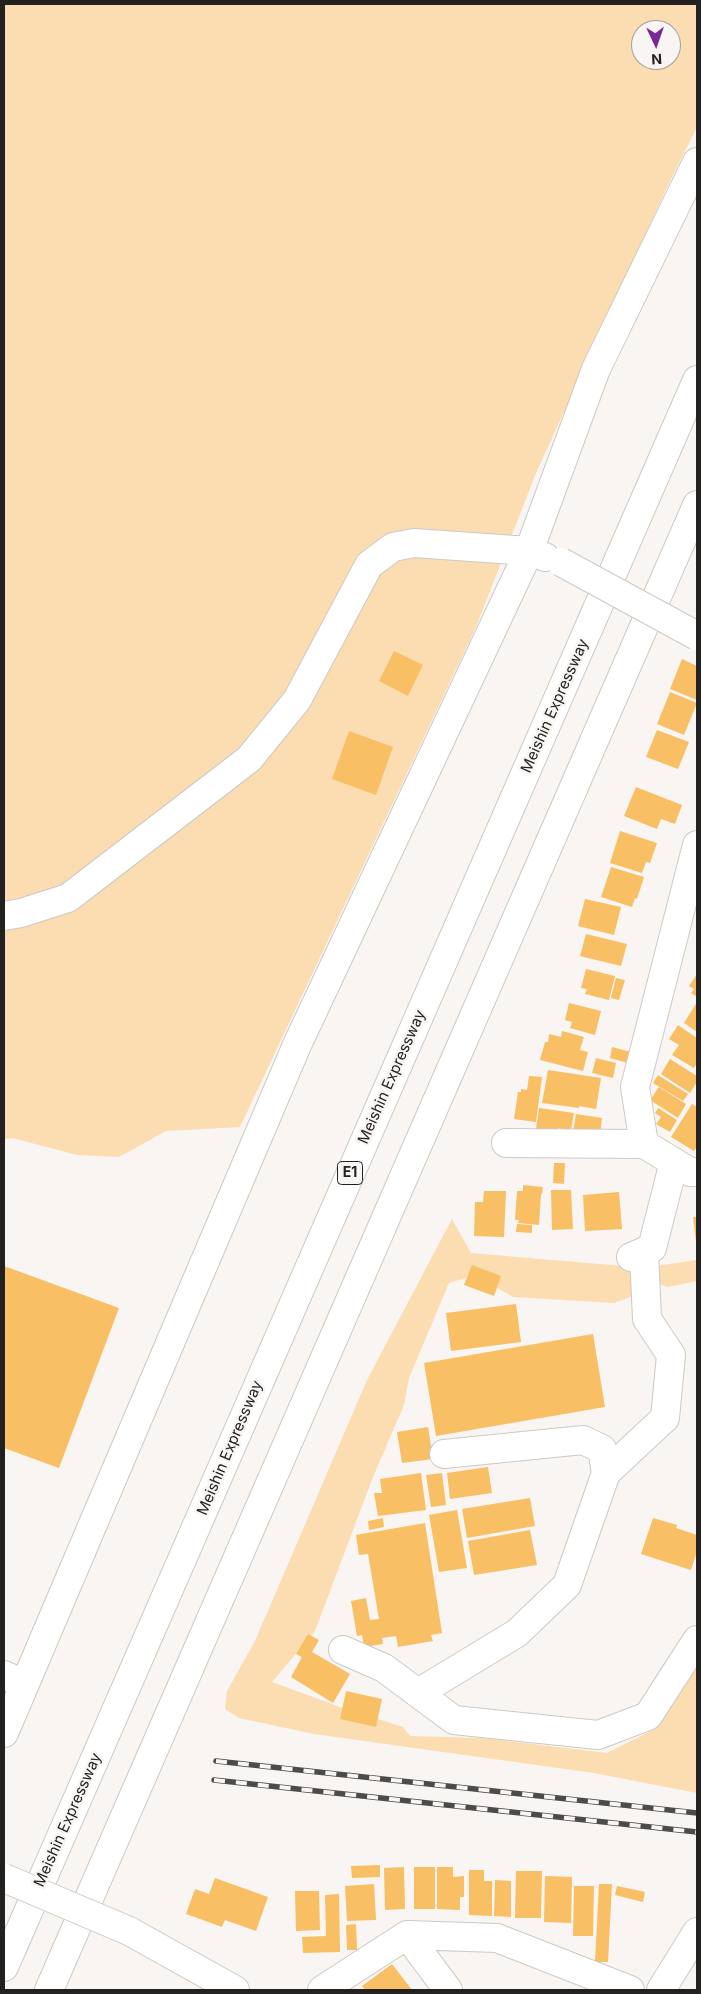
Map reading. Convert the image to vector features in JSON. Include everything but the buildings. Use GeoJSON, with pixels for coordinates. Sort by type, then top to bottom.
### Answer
{"type":"FeatureCollection","features":[{"type":"Feature","properties":{"kind":"main road"},"geometry":{"type":"LineString","coordinates":[[4,1733],[14,1679],[297,1045],[529,551],[596,369],[697,162]]}},
{"type":"Feature","properties":{"kind":"main road","name":"Meishin Expressway"},"geometry":{"type":"LineString","coordinates":[[4,1967],[697,380]]}},
{"type":"Feature","properties":{"kind":"main road"},"geometry":{"type":"LineString","coordinates":[[49,1990],[697,505]]}},
{"type":"Feature","properties":{"kind":"main road"},"geometry":{"type":"LineString","coordinates":[[4,916],[21,914],[68,898],[249,759],[297,700],[369,565],[393,546],[414,542],[529,551],[561,562],[697,636]]}},
{"type":"Feature","properties":{"kind":"main road"},"geometry":{"type":"LineString","coordinates":[[644,1144],[636,1087],[697,845]]}},
{"type":"Feature","properties":{"kind":"main road"},"geometry":{"type":"LineString","coordinates":[[418,1693],[517,1633],[567,1585],[606,1473],[666,1418],[671,1355],[647,1319],[638,1254],[652,1248],[686,1167],[644,1144],[506,1144]]}},
{"type":"Feature","properties":{"kind":"main road"},"geometry":{"type":"LineString","coordinates":[[444,1454],[583,1440],[602,1449],[606,1473]]}},
{"type":"Feature","properties":{"kind":"main road"},"geometry":{"type":"LineString","coordinates":[[343,1650],[384,1668],[454,1720],[598,1735],[648,1716],[697,1640]]}},
{"type":"Feature","properties":{"kind":"main road"},"geometry":{"type":"LineString","coordinates":[[4,1878],[129,1931],[235,1990]]}},
{"type":"Feature","properties":{"kind":"main road"},"geometry":{"type":"LineString","coordinates":[[661,1990],[697,1932]]}},
{"type":"Feature","properties":{"kind":"main road"},"geometry":{"type":"LineString","coordinates":[[322,1990],[406,1934],[497,1938],[630,1990]]}},
{"type":"Feature","properties":{"kind":"main road"},"geometry":{"type":"LineString","coordinates":[[406,1934],[448,1990]]}},
{"type":"Feature","properties":{"kind":"shaded area"},"geometry":{"type":"Polygon","coordinates":[[[4,4],[697,4],[697,127],[671,179],[536,473],[476,627],[240,1127],[166,1131],[119,1157],[77,1155],[12,1138],[4,1139],[4,4]]]}},
{"type":"Feature","properties":{"kind":"shaded area"},"geometry":{"type":"Polygon","coordinates":[[[452,1219],[471,1253],[623,1266],[636,1277],[633,1296],[614,1303],[513,1297],[475,1275],[449,1283],[409,1378],[404,1405],[373,1477],[315,1631],[272,1682],[340,1707],[403,1727],[410,1736],[483,1738],[607,1753],[655,1729],[697,1663],[697,1793],[594,1773],[314,1734],[239,1718],[225,1709],[227,1691],[255,1641],[367,1380],[452,1219]]]}},
{"type":"Feature","properties":{"kind":"shaded area"},"geometry":{"type":"Polygon","coordinates":[[[697,1260],[697,1281],[668,1287],[656,1283],[656,1266],[697,1260]]]}},
{"type":"Feature","properties":{"kind":"railway"},"geometry":{"type":"LineString","coordinates":[[216,1761],[697,1813]]}},
{"type":"Feature","properties":{"kind":"railway"},"geometry":{"type":"LineString","coordinates":[[214,1780],[697,1832]]}}]}
